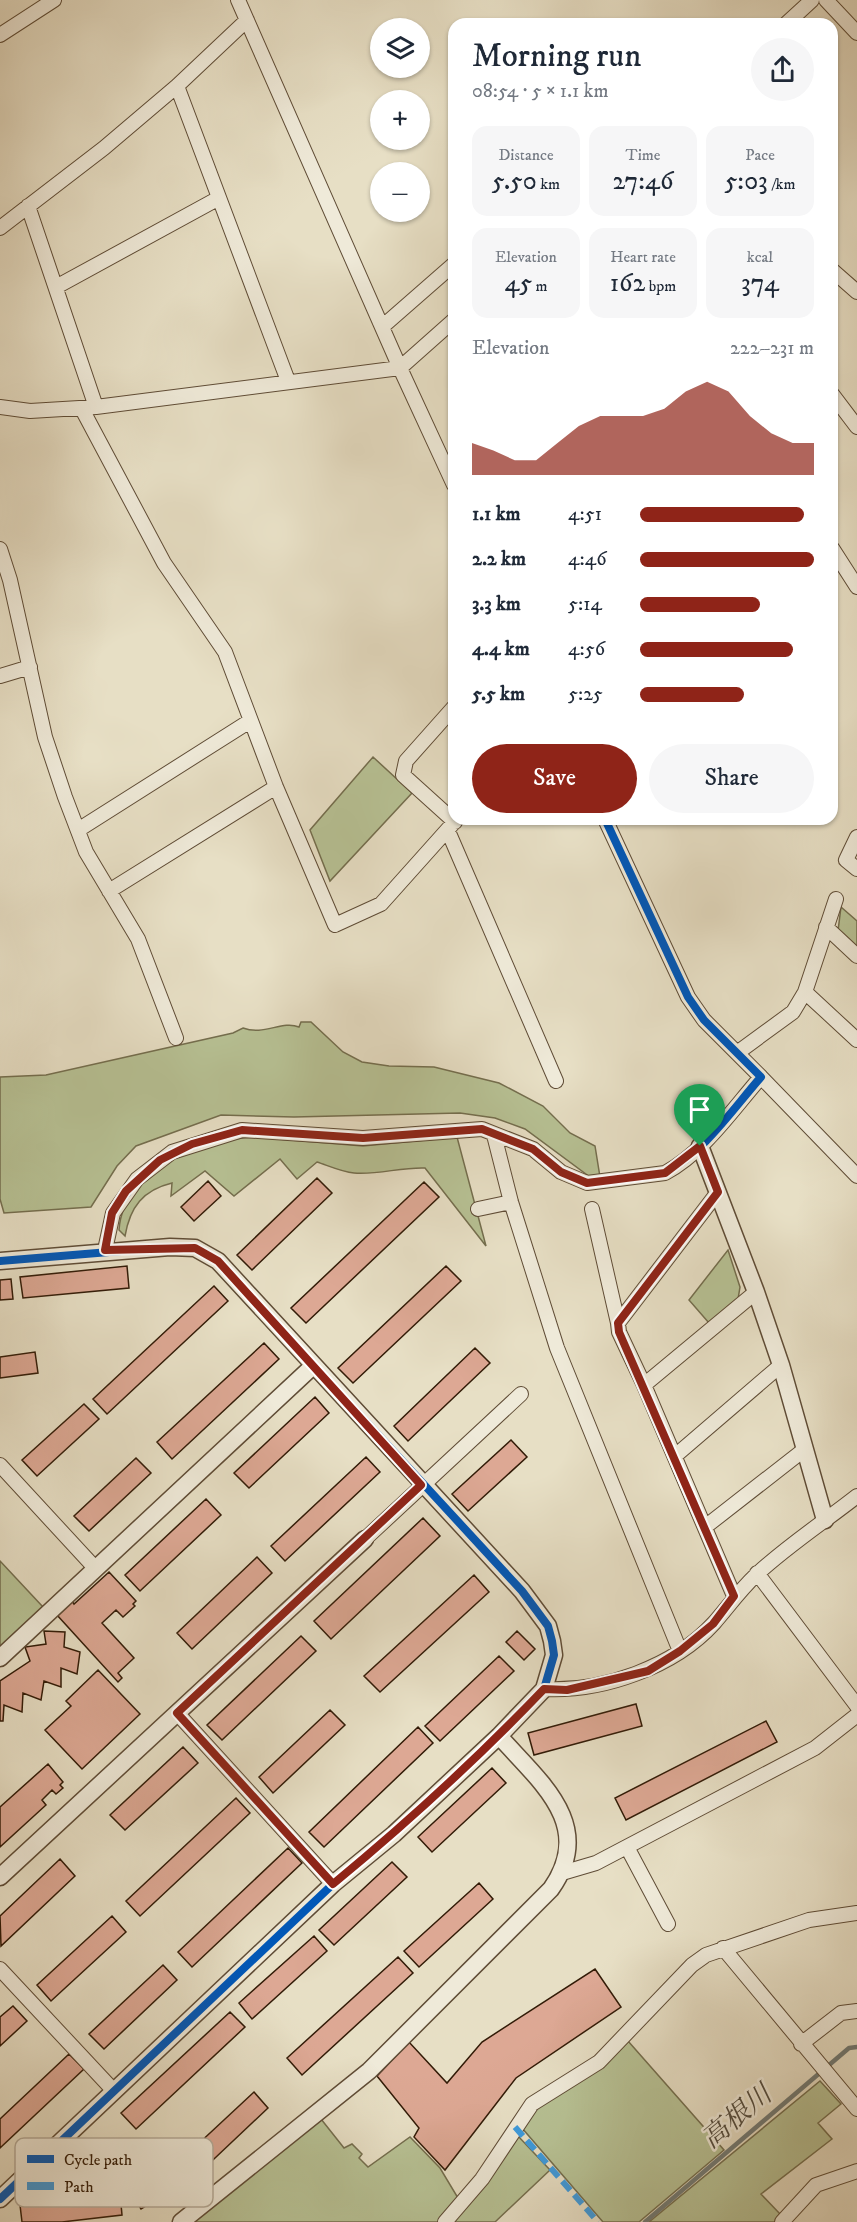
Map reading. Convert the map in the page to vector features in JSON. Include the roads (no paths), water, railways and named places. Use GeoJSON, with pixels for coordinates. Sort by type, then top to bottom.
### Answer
{"type":"FeatureCollection","features":[{"type":"Feature","properties":{"kind":"street"},"geometry":{"type":"LineString","coordinates":[[0,35],[54,0]]}},
{"type":"Feature","properties":{"kind":"street"},"geometry":{"type":"LineString","coordinates":[[238,0],[400,368],[448,468]]}},
{"type":"Feature","properties":{"kind":"street"},"geometry":{"type":"LineString","coordinates":[[792,18],[812,0]]}},
{"type":"Feature","properties":{"kind":"street"},"geometry":{"type":"LineString","coordinates":[[826,0],[857,33]]}},
{"type":"Feature","properties":{"kind":"street"},"geometry":{"type":"LineString","coordinates":[[0,228],[104,148],[177,86],[246,20]]}},
{"type":"Feature","properties":{"kind":"street"},"geometry":{"type":"LineString","coordinates":[[177,86],[288,381]]}},
{"type":"Feature","properties":{"kind":"street"},"geometry":{"type":"LineString","coordinates":[[56,287],[219,198]]}},
{"type":"Feature","properties":{"kind":"street"},"geometry":{"type":"LineString","coordinates":[[28,206],[56,287],[89,408],[164,563],[225,652],[276,787],[335,925],[381,904],[452,825]]}},
{"type":"Feature","properties":{"kind":"street"},"geometry":{"type":"LineString","coordinates":[[382,327],[448,269]]}},
{"type":"Feature","properties":{"kind":"street"},"geometry":{"type":"LineString","coordinates":[[838,275],[857,292]]}},
{"type":"Feature","properties":{"kind":"street"},"geometry":{"type":"LineString","coordinates":[[0,407],[30,411],[89,408],[400,368],[448,325]]}},
{"type":"Feature","properties":{"kind":"street"},"geometry":{"type":"LineString","coordinates":[[838,402],[857,427]]}},
{"type":"Feature","properties":{"kind":"street"},"geometry":{"type":"LineString","coordinates":[[0,549],[45,737],[78,830],[86,852],[138,939],[176,1038]]}},
{"type":"Feature","properties":{"kind":"street"},"geometry":{"type":"LineString","coordinates":[[838,557],[857,587]]}},
{"type":"Feature","properties":{"kind":"street"},"geometry":{"type":"LineString","coordinates":[[0,606],[14,602]]}},
{"type":"Feature","properties":{"kind":"street"},"geometry":{"type":"LineString","coordinates":[[0,676],[30,667]]}},
{"type":"Feature","properties":{"kind":"street"},"geometry":{"type":"LineString","coordinates":[[448,714],[406,761],[403,775],[448,819]]}},
{"type":"Feature","properties":{"kind":"street"},"geometry":{"type":"LineString","coordinates":[[78,830],[250,722]]}},
{"type":"Feature","properties":{"kind":"street"},"geometry":{"type":"LineString","coordinates":[[109,891],[276,787]]}},
{"type":"Feature","properties":{"kind":"street"},"geometry":{"type":"LineString","coordinates":[[453,825],[556,1081]]}},
{"type":"Feature","properties":{"kind":"street"},"geometry":{"type":"LineString","coordinates":[[611,825],[688,997],[704,1020],[857,1176]]}},
{"type":"Feature","properties":{"kind":"street"},"geometry":{"type":"LineString","coordinates":[[857,837],[846,860],[857,869]]}},
{"type":"Feature","properties":{"kind":"street"},"geometry":{"type":"LineString","coordinates":[[737,1053],[793,1012],[805,992],[836,899]]}},
{"type":"Feature","properties":{"kind":"street"},"geometry":{"type":"LineString","coordinates":[[826,927],[857,956]]}},
{"type":"Feature","properties":{"kind":"street"},"geometry":{"type":"LineString","coordinates":[[805,992],[857,1040]]}},
{"type":"Feature","properties":{"kind":"street"},"geometry":{"type":"LineString","coordinates":[[105,1250],[112,1213],[137,1179],[166,1156],[202,1141],[242,1130],[363,1138],[482,1129],[533,1149],[561,1172],[587,1183],[665,1173],[700,1146],[761,1077]]}},
{"type":"Feature","properties":{"kind":"street"},"geometry":{"type":"LineString","coordinates":[[494,1135],[511,1202],[557,1348],[680,1651]]}},
{"type":"Feature","properties":{"kind":"street"},"geometry":{"type":"LineString","coordinates":[[700,1146],[756,1292],[781,1365],[825,1520]]}},
{"type":"Feature","properties":{"kind":"street"},"geometry":{"type":"LineString","coordinates":[[618,1323],[718,1192]]}},
{"type":"Feature","properties":{"kind":"street"},"geometry":{"type":"LineString","coordinates":[[478,1209],[511,1202]]}},
{"type":"Feature","properties":{"kind":"street"},"geometry":{"type":"LineString","coordinates":[[592,1209],[619,1332],[675,1456],[734,1596]]}},
{"type":"Feature","properties":{"kind":"street"},"geometry":{"type":"LineString","coordinates":[[0,1261],[105,1250],[170,1247],[195,1248],[218,1261],[421,1485],[522,1591],[548,1626],[554,1655],[544,1689],[499,1736],[394,1834],[333,1884],[64,2138]]}},
{"type":"Feature","properties":{"kind":"street"},"geometry":{"type":"LineString","coordinates":[[644,1385],[756,1292]]}},
{"type":"Feature","properties":{"kind":"street"},"geometry":{"type":"LineString","coordinates":[[675,1456],[781,1365]]}},
{"type":"Feature","properties":{"kind":"street"},"geometry":{"type":"LineString","coordinates":[[0,1658],[313,1366]]}},
{"type":"Feature","properties":{"kind":"street"},"geometry":{"type":"LineString","coordinates":[[0,1877],[521,1394]]}},
{"type":"Feature","properties":{"kind":"street"},"geometry":{"type":"LineString","coordinates":[[705,1527],[805,1449]]}},
{"type":"Feature","properties":{"kind":"street"},"geometry":{"type":"LineString","coordinates":[[0,1465],[96,1569]]}},
{"type":"Feature","properties":{"kind":"street"},"geometry":{"type":"LineString","coordinates":[[544,1689],[567,1690],[648,1671],[680,1651],[713,1624],[734,1596],[757,1573],[857,1496]]}},
{"type":"Feature","properties":{"kind":"street"},"geometry":{"type":"LineString","coordinates":[[757,1573],[857,1706]]}},
{"type":"Feature","properties":{"kind":"street"},"geometry":{"type":"LineString","coordinates":[[177,1713],[333,1884]]}},
{"type":"Feature","properties":{"kind":"street"},"geometry":{"type":"LineString","coordinates":[[562,1873],[596,1863],[815,1748],[857,1715]]}},
{"type":"Feature","properties":{"kind":"street"},"geometry":{"type":"LineString","coordinates":[[213,2196],[369,2071],[551,1889],[562,1873],[570,1835],[558,1807],[549,1792],[499,1736]]}},
{"type":"Feature","properties":{"kind":"street"},"geometry":{"type":"LineString","coordinates":[[627,1847],[668,1924]]}},
{"type":"Feature","properties":{"kind":"street"},"geometry":{"type":"LineString","coordinates":[[446,2222],[482,2179],[532,2104],[599,2062],[692,1965],[706,1955],[723,1948],[809,1920],[857,1913]]}},
{"type":"Feature","properties":{"kind":"street"},"geometry":{"type":"LineString","coordinates":[[723,1948],[857,2109]]}},
{"type":"Feature","properties":{"kind":"street"},"geometry":{"type":"LineString","coordinates":[[0,1969],[114,2091]]}},
{"type":"Feature","properties":{"kind":"street"},"geometry":{"type":"LineString","coordinates":[[801,2044],[840,2013],[857,2011]]}},
{"type":"Feature","properties":{"kind":"street"},"geometry":{"type":"LineString","coordinates":[[782,2222],[816,2184],[857,2171]]}},
{"type":"Feature","properties":{"kind":"street"},"geometry":{"type":"LineString","coordinates":[[0,2199],[15,2185]]}},
{"type":"Feature","properties":{"kind":"street"},"geometry":{"type":"LineString","coordinates":[[181,2222],[200,2207]]}},
{"type":"Feature","properties":{"kind":"waterway","name":"高根川"},"geometry":{"type":"LineString","coordinates":[[645,2222],[849,2048],[857,2047]]}}]}
